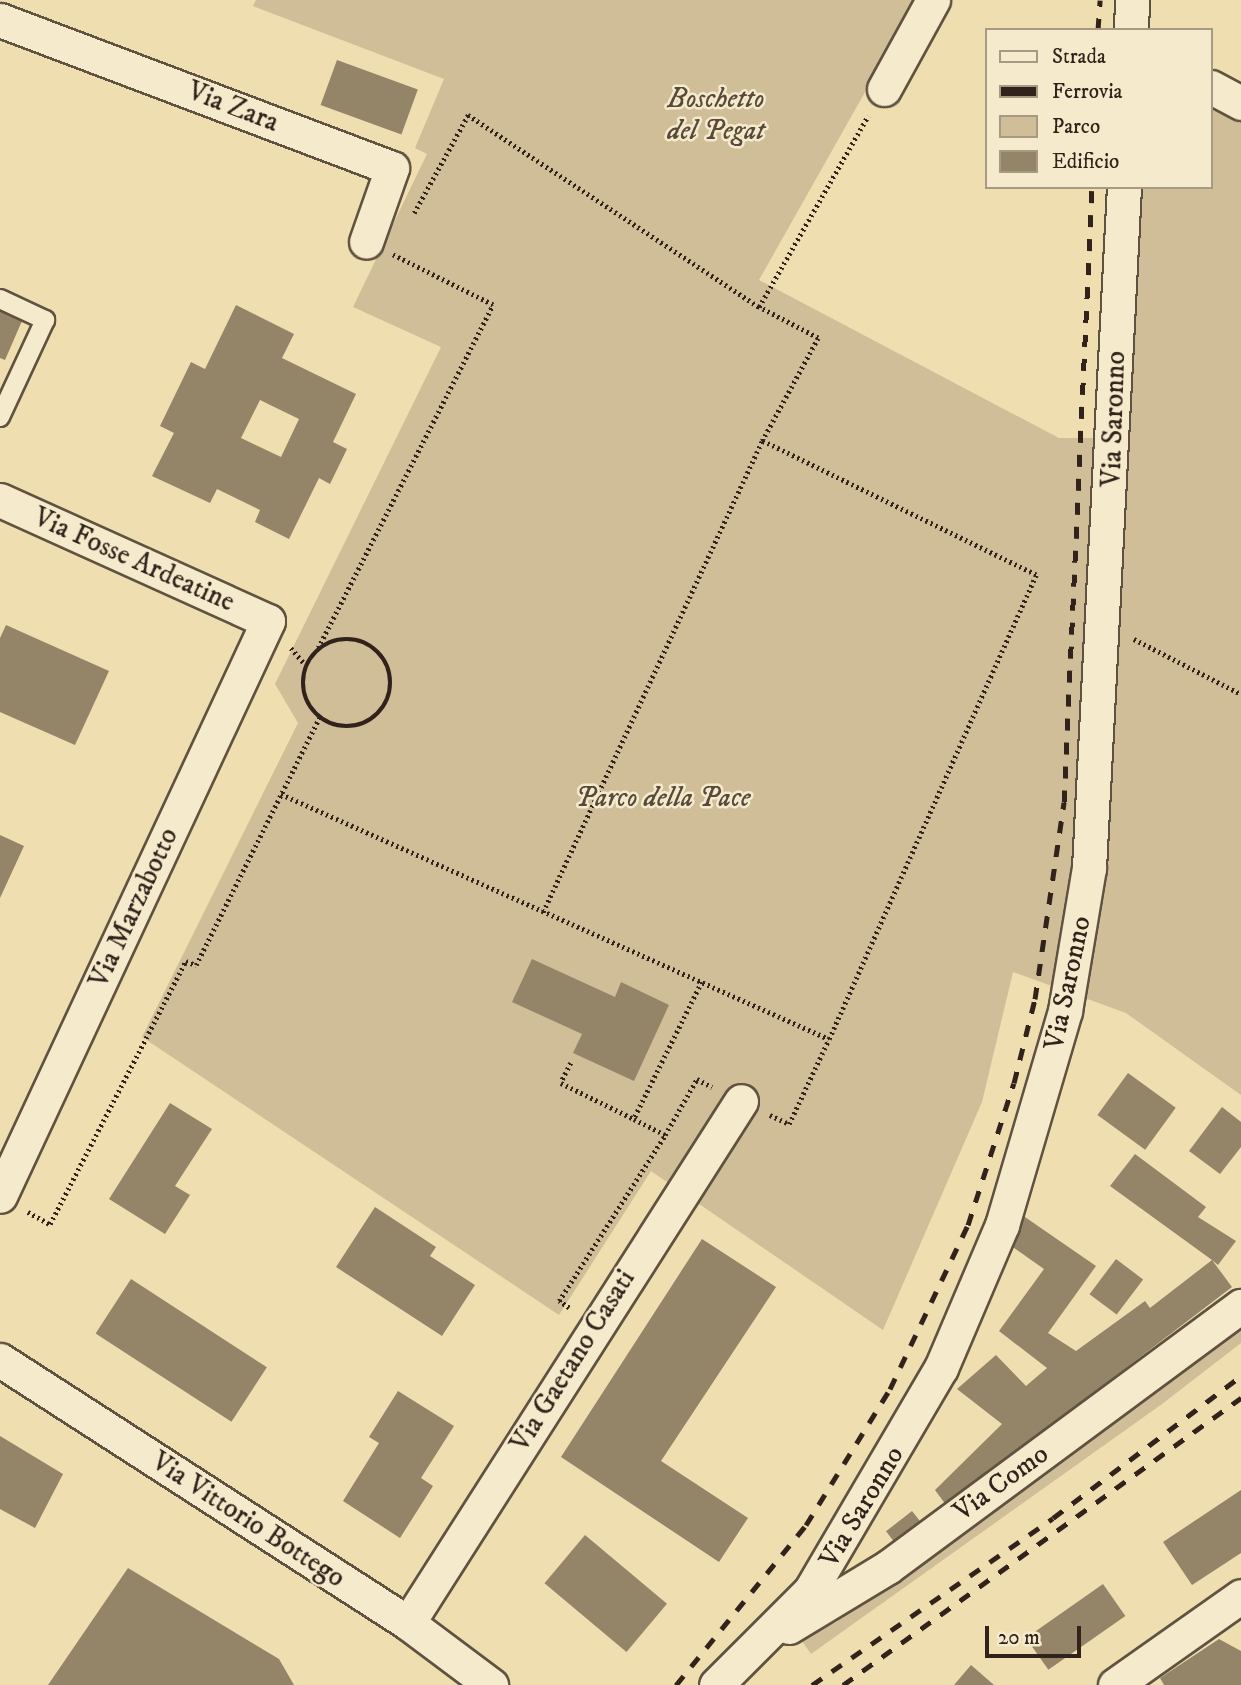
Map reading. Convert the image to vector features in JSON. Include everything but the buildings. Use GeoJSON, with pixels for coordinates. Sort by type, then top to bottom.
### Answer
{"type":"FeatureCollection","features":[{"type":"Feature","properties":{"kind":"street"},"geometry":{"type":"LineString","coordinates":[[884,89],[933,0]]}},
{"type":"Feature","properties":{"kind":"street"},"geometry":{"type":"LineString","coordinates":[[1131,28],[1132,0]]}},
{"type":"Feature","properties":{"kind":"street","name":"Via Zara"},"geometry":{"type":"LineString","coordinates":[[0,20],[392,168],[385,246]]}},
{"type":"Feature","properties":{"kind":"street"},"geometry":{"type":"LineString","coordinates":[[1213,88],[1241,103]]}},
{"type":"Feature","properties":{"kind":"street","name":"Via Saronno"},"geometry":{"type":"LineString","coordinates":[[716,1685],[755,1650],[810,1591],[890,1461],[961,1326],[1002,1225],[1077,956],[1105,634],[1124,189]]}},
{"type":"Feature","properties":{"kind":"street","name":"Via Fosse Ardeatine"},"geometry":{"type":"LineString","coordinates":[[0,500],[268,621]]}},
{"type":"Feature","properties":{"kind":"street","name":"Via Marzabotto"},"geometry":{"type":"LineString","coordinates":[[10,1202],[268,621]]}},
{"type":"Feature","properties":{"kind":"street","name":"Via Gaetano Casati"},"geometry":{"type":"LineString","coordinates":[[408,1623],[594,1326],[741,1101]]}},
{"type":"Feature","properties":{"kind":"street","name":"Via Como"},"geometry":{"type":"LineString","coordinates":[[755,1650],[888,1567],[1241,1306]]}},
{"type":"Feature","properties":{"kind":"street","name":"Via Vittorio Bottego"},"geometry":{"type":"LineString","coordinates":[[0,1360],[408,1623],[491,1685]]}},
{"type":"Feature","properties":{"kind":"street"},"geometry":{"type":"LineString","coordinates":[[1115,1685],[1241,1596]]}},
{"type":"Feature","properties":{"kind":"lane"},"geometry":{"type":"LineString","coordinates":[[0,299],[46,320],[0,417]]}},
{"type":"Feature","properties":{"kind":"path"},"geometry":{"type":"LineString","coordinates":[[759,307],[884,89]]}},
{"type":"Feature","properties":{"kind":"path"},"geometry":{"type":"LineString","coordinates":[[410,219],[468,115],[759,307],[818,338],[762,441],[543,912]]}},
{"type":"Feature","properties":{"kind":"path"},"geometry":{"type":"LineString","coordinates":[[318,648],[356,638],[387,663],[392,682],[375,717],[337,727],[319,718],[302,684],[318,648],[493,305],[385,246]]}},
{"type":"Feature","properties":{"kind":"path"},"geometry":{"type":"LineString","coordinates":[[281,794],[829,1039],[1036,575],[762,441]]}},
{"type":"Feature","properties":{"kind":"path"},"geometry":{"type":"LineString","coordinates":[[1105,634],[1140,642],[1241,694]]}},
{"type":"Feature","properties":{"kind":"path"},"geometry":{"type":"LineString","coordinates":[[10,1202],[50,1224],[186,961],[197,965],[319,718]]}},
{"type":"Feature","properties":{"kind":"path"},"geometry":{"type":"LineString","coordinates":[[571,1062],[561,1083],[634,1119]]}},
{"type":"Feature","properties":{"kind":"path"},"geometry":{"type":"LineString","coordinates":[[594,1326],[559,1301],[665,1135]]}},
{"type":"Feature","properties":{"kind":"green space","name":"Parco della Pace"},"geometry":{"type":"Polygon","coordinates":[[[256,0],[917,0],[759,280],[1059,438],[1125,438],[1142,189],[1213,189],[1213,104],[1241,119],[1241,1095],[1126,1013],[1013,972],[982,1102],[883,1330],[651,1171],[559,1315],[142,1037],[298,723],[275,684],[441,347],[353,307],[427,154],[415,148],[444,79],[253,6],[256,0]]]}},
{"type":"Feature","properties":{"kind":"green space"},"geometry":{"type":"Polygon","coordinates":[[[1241,1322],[1241,1343],[1162,1404],[811,1654],[800,1638],[805,1633],[835,1623],[1241,1322]]]}},
{"type":"Feature","properties":{"kind":"railway"},"geometry":{"type":"LineString","coordinates":[[1098,28],[1100,0]]}},
{"type":"Feature","properties":{"kind":"railway"},"geometry":{"type":"LineString","coordinates":[[676,1685],[806,1525],[890,1389],[968,1225],[1014,1083],[1035,999],[1064,802],[1092,189]]}},
{"type":"Feature","properties":{"kind":"railway"},"geometry":{"type":"LineString","coordinates":[[812,1685],[1053,1518],[1241,1376]]}},
{"type":"Feature","properties":{"kind":"railway"},"geometry":{"type":"LineString","coordinates":[[843,1685],[1241,1398]]}},
{"type":"Feature","properties":{"kind":"park label","name":"Boschetto del Pegat"},"geometry":{"type":"Point","coordinates":[716,115]}}]}
